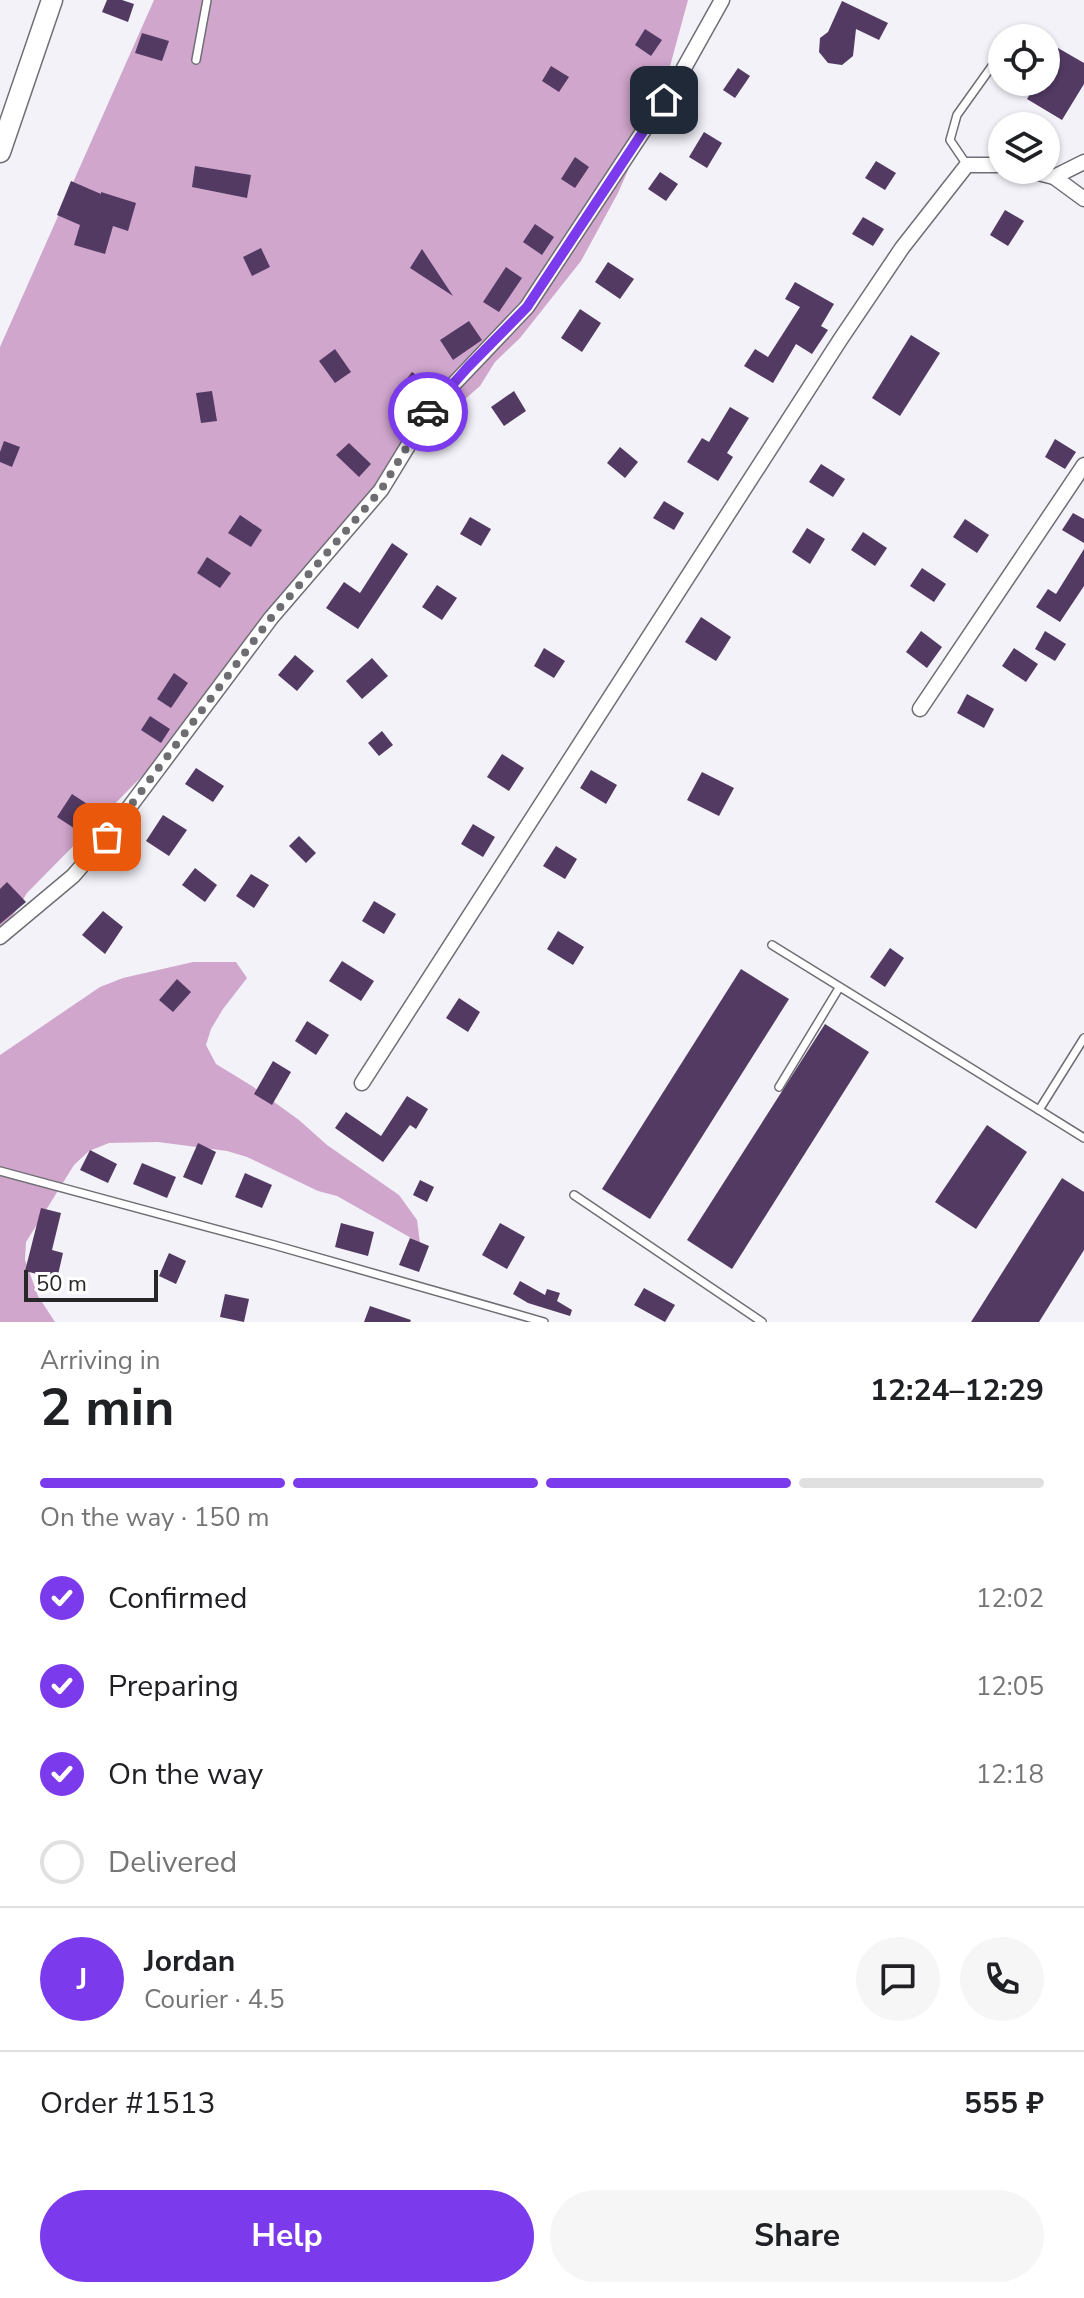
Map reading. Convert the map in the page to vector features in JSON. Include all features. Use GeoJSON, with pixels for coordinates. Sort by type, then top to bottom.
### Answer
{"type":"FeatureCollection","features":[{"type":"Feature","properties":{"kind":"main road"},"geometry":{"type":"LineString","coordinates":[[0,152],[52,0]]}},
{"type":"Feature","properties":{"kind":"street"},"geometry":{"type":"LineString","coordinates":[[0,937],[73,876],[107,837],[271,618],[381,490],[431,408],[527,307],[679,77],[722,0]]}},
{"type":"Feature","properties":{"kind":"street"},"geometry":{"type":"LineString","coordinates":[[1060,174],[1084,162]]}},
{"type":"Feature","properties":{"kind":"street"},"geometry":{"type":"LineString","coordinates":[[362,1083],[902,248],[967,165],[988,165]]}},
{"type":"Feature","properties":{"kind":"street"},"geometry":{"type":"LineString","coordinates":[[1060,181],[1084,199]]}},
{"type":"Feature","properties":{"kind":"street"},"geometry":{"type":"LineString","coordinates":[[920,709],[1084,465]]}},
{"type":"Feature","properties":{"kind":"lane"},"geometry":{"type":"LineString","coordinates":[[196,60],[207,0]]}},
{"type":"Feature","properties":{"kind":"lane"},"geometry":{"type":"LineString","coordinates":[[967,165],[950,140],[957,115],[988,72]]}},
{"type":"Feature","properties":{"kind":"lane"},"geometry":{"type":"LineString","coordinates":[[772,945],[1084,1138]]}},
{"type":"Feature","properties":{"kind":"lane"},"geometry":{"type":"LineString","coordinates":[[779,1087],[839,988]]}},
{"type":"Feature","properties":{"kind":"lane"},"geometry":{"type":"LineString","coordinates":[[1039,1110],[1084,1038]]}},
{"type":"Feature","properties":{"kind":"lane"},"geometry":{"type":"LineString","coordinates":[[0,1171],[544,1322]]}},
{"type":"Feature","properties":{"kind":"lane"},"geometry":{"type":"LineString","coordinates":[[574,1195],[762,1322]]}},
{"type":"Feature","properties":{"kind":"shaded area"},"geometry":{"type":"Polygon","coordinates":[[[154,0],[688,0],[666,81],[618,193],[581,261],[520,338],[495,362],[480,386],[407,459],[157,761],[27,893],[0,936],[0,347],[154,0]]]}},
{"type":"Feature","properties":{"kind":"shaded area"},"geometry":{"type":"Polygon","coordinates":[[[193,962],[236,962],[247,978],[211,1029],[206,1045],[216,1064],[252,1086],[327,1145],[399,1195],[417,1220],[420,1243],[337,1196],[318,1191],[247,1157],[227,1151],[158,1142],[109,1143],[89,1151],[74,1165],[26,1242],[25,1260],[38,1296],[55,1322],[0,1322],[0,1055],[100,987],[123,978],[193,962]]]}},
{"type":"Feature","properties":{"kind":"building"},"geometry":{"type":"Polygon","coordinates":[[[107,0],[134,4],[128,22],[102,12],[107,0]]]}},
{"type":"Feature","properties":{"kind":"building"},"geometry":{"type":"Polygon","coordinates":[[[842,1],[888,23],[879,40],[856,29],[853,56],[842,65],[828,63],[819,52],[820,38],[828,32],[842,1]]]}},
{"type":"Feature","properties":{"kind":"building"},"geometry":{"type":"Polygon","coordinates":[[[645,29],[662,40],[651,56],[635,45],[645,29]]]}},
{"type":"Feature","properties":{"kind":"building"},"geometry":{"type":"Polygon","coordinates":[[[142,33],[169,41],[162,61],[135,53],[142,33]]]}},
{"type":"Feature","properties":{"kind":"building"},"geometry":{"type":"Polygon","coordinates":[[[1060,49],[1084,63],[1084,84],[1062,120],[1060,112],[1049,112],[1027,99],[1029,96],[1060,96],[1060,49]]]}},
{"type":"Feature","properties":{"kind":"building"},"geometry":{"type":"Polygon","coordinates":[[[551,66],[569,77],[559,92],[542,81],[551,66]]]}},
{"type":"Feature","properties":{"kind":"building"},"geometry":{"type":"Polygon","coordinates":[[[738,68],[750,76],[735,98],[723,90],[738,68]]]}},
{"type":"Feature","properties":{"kind":"building"},"geometry":{"type":"Polygon","coordinates":[[[704,132],[722,143],[707,168],[689,157],[704,132]]]}},
{"type":"Feature","properties":{"kind":"building"},"geometry":{"type":"Polygon","coordinates":[[[575,157],[589,167],[575,188],[561,179],[575,157]]]}},
{"type":"Feature","properties":{"kind":"building"},"geometry":{"type":"Polygon","coordinates":[[[876,161],[896,173],[885,190],[865,178],[876,161]]]}},
{"type":"Feature","properties":{"kind":"building"},"geometry":{"type":"Polygon","coordinates":[[[195,166],[251,175],[247,198],[192,187],[195,166]]]}},
{"type":"Feature","properties":{"kind":"building"},"geometry":{"type":"Polygon","coordinates":[[[660,172],[678,184],[666,201],[648,189],[660,172]]]}},
{"type":"Feature","properties":{"kind":"building"},"geometry":{"type":"Polygon","coordinates":[[[71,181],[101,194],[136,203],[128,231],[113,226],[105,254],[74,245],[80,225],[57,215],[71,181]]]}},
{"type":"Feature","properties":{"kind":"building"},"geometry":{"type":"Polygon","coordinates":[[[1005,210],[1024,221],[1008,246],[990,235],[1005,210]]]}},
{"type":"Feature","properties":{"kind":"building"},"geometry":{"type":"Polygon","coordinates":[[[863,217],[884,229],[873,246],[852,234],[863,217]]]}},
{"type":"Feature","properties":{"kind":"building"},"geometry":{"type":"Polygon","coordinates":[[[535,224],[554,237],[542,255],[523,242],[535,224]]]}},
{"type":"Feature","properties":{"kind":"building"},"geometry":{"type":"Polygon","coordinates":[[[261,248],[270,267],[252,276],[243,257],[261,248]]]}},
{"type":"Feature","properties":{"kind":"building"},"geometry":{"type":"Polygon","coordinates":[[[422,249],[453,296],[410,268],[422,249]]]}},
{"type":"Feature","properties":{"kind":"building"},"geometry":{"type":"Polygon","coordinates":[[[608,262],[634,279],[620,299],[595,282],[608,262]]]}},
{"type":"Feature","properties":{"kind":"building"},"geometry":{"type":"Polygon","coordinates":[[[506,267],[522,278],[499,312],[483,302],[506,267]]]}},
{"type":"Feature","properties":{"kind":"building"},"geometry":{"type":"Polygon","coordinates":[[[795,282],[834,304],[821,326],[828,330],[812,354],[796,344],[773,383],[744,366],[755,349],[768,357],[800,307],[785,299],[795,282]]]}},
{"type":"Feature","properties":{"kind":"building"},"geometry":{"type":"Polygon","coordinates":[[[580,309],[601,323],[582,352],[561,338],[580,309]]]}},
{"type":"Feature","properties":{"kind":"building"},"geometry":{"type":"Polygon","coordinates":[[[469,321],[482,340],[453,360],[440,340],[469,321]]]}},
{"type":"Feature","properties":{"kind":"building"},"geometry":{"type":"Polygon","coordinates":[[[911,335],[940,353],[900,416],[872,398],[911,335]]]}},
{"type":"Feature","properties":{"kind":"building"},"geometry":{"type":"Polygon","coordinates":[[[335,349],[351,372],[335,383],[319,361],[335,349]]]}},
{"type":"Feature","properties":{"kind":"building"},"geometry":{"type":"Polygon","coordinates":[[[412,372],[429,384],[415,403],[398,390],[412,372]]]}},
{"type":"Feature","properties":{"kind":"building"},"geometry":{"type":"Polygon","coordinates":[[[212,391],[217,421],[201,423],[196,393],[212,391]]]}},
{"type":"Feature","properties":{"kind":"building"},"geometry":{"type":"Polygon","coordinates":[[[514,391],[526,411],[504,426],[491,407],[514,391]]]}},
{"type":"Feature","properties":{"kind":"building"},"geometry":{"type":"Polygon","coordinates":[[[730,407],[749,418],[727,453],[733,457],[718,481],[687,462],[702,438],[709,442],[730,407]]]}},
{"type":"Feature","properties":{"kind":"building"},"geometry":{"type":"Polygon","coordinates":[[[1055,439],[1076,452],[1065,469],[1045,457],[1055,439]]]}},
{"type":"Feature","properties":{"kind":"building"},"geometry":{"type":"Polygon","coordinates":[[[4,441],[20,447],[12,467],[0,462],[4,441]]]}},
{"type":"Feature","properties":{"kind":"building"},"geometry":{"type":"Polygon","coordinates":[[[349,443],[371,464],[359,477],[336,455],[349,443]]]}},
{"type":"Feature","properties":{"kind":"building"},"geometry":{"type":"Polygon","coordinates":[[[620,447],[638,462],[625,478],[607,463],[620,447]]]}},
{"type":"Feature","properties":{"kind":"building"},"geometry":{"type":"Polygon","coordinates":[[[821,464],[845,479],[833,497],[809,482],[821,464]]]}},
{"type":"Feature","properties":{"kind":"building"},"geometry":{"type":"Polygon","coordinates":[[[664,501],[684,513],[674,530],[653,518],[664,501]]]}},
{"type":"Feature","properties":{"kind":"building"},"geometry":{"type":"Polygon","coordinates":[[[1073,513],[1084,519],[1084,543],[1062,530],[1073,513]]]}},
{"type":"Feature","properties":{"kind":"building"},"geometry":{"type":"Polygon","coordinates":[[[240,515],[262,530],[251,547],[228,533],[240,515]]]}},
{"type":"Feature","properties":{"kind":"building"},"geometry":{"type":"Polygon","coordinates":[[[470,517],[491,529],[481,546],[460,534],[470,517]]]}},
{"type":"Feature","properties":{"kind":"building"},"geometry":{"type":"Polygon","coordinates":[[[965,519],[989,535],[977,553],[953,537],[965,519]]]}},
{"type":"Feature","properties":{"kind":"building"},"geometry":{"type":"Polygon","coordinates":[[[807,528],[825,539],[810,564],[792,552],[807,528]]]}},
{"type":"Feature","properties":{"kind":"building"},"geometry":{"type":"Polygon","coordinates":[[[863,532],[887,548],[875,566],[851,550],[863,532]]]}},
{"type":"Feature","properties":{"kind":"building"},"geometry":{"type":"Polygon","coordinates":[[[392,543],[408,554],[358,629],[326,608],[344,582],[360,593],[392,543]]]}},
{"type":"Feature","properties":{"kind":"building"},"geometry":{"type":"Polygon","coordinates":[[[1084,549],[1084,586],[1060,622],[1036,607],[1048,589],[1056,594],[1084,549]]]}},
{"type":"Feature","properties":{"kind":"building"},"geometry":{"type":"Polygon","coordinates":[[[207,557],[231,573],[220,588],[197,573],[207,557]]]}},
{"type":"Feature","properties":{"kind":"building"},"geometry":{"type":"Polygon","coordinates":[[[922,568],[946,584],[934,602],[910,586],[922,568]]]}},
{"type":"Feature","properties":{"kind":"building"},"geometry":{"type":"Polygon","coordinates":[[[437,585],[457,598],[442,620],[422,607],[437,585]]]}},
{"type":"Feature","properties":{"kind":"building"},"geometry":{"type":"Polygon","coordinates":[[[701,617],[731,637],[716,661],[685,642],[701,617]]]}},
{"type":"Feature","properties":{"kind":"building"},"geometry":{"type":"Polygon","coordinates":[[[921,631],[942,647],[927,668],[906,652],[921,631]]]}},
{"type":"Feature","properties":{"kind":"building"},"geometry":{"type":"Polygon","coordinates":[[[1045,631],[1066,644],[1055,661],[1035,649],[1045,631]]]}},
{"type":"Feature","properties":{"kind":"building"},"geometry":{"type":"Polygon","coordinates":[[[544,648],[565,661],[554,678],[534,666],[544,648]]]}},
{"type":"Feature","properties":{"kind":"building"},"geometry":{"type":"Polygon","coordinates":[[[1014,648],[1038,664],[1026,682],[1002,666],[1014,648]]]}},
{"type":"Feature","properties":{"kind":"building"},"geometry":{"type":"Polygon","coordinates":[[[295,655],[314,671],[297,691],[278,675],[295,655]]]}},
{"type":"Feature","properties":{"kind":"building"},"geometry":{"type":"Polygon","coordinates":[[[372,658],[388,676],[362,699],[346,681],[372,658]]]}},
{"type":"Feature","properties":{"kind":"building"},"geometry":{"type":"Polygon","coordinates":[[[174,673],[188,683],[171,708],[157,699],[174,673]]]}},
{"type":"Feature","properties":{"kind":"building"},"geometry":{"type":"Polygon","coordinates":[[[967,694],[994,709],[984,728],[957,713],[967,694]]]}},
{"type":"Feature","properties":{"kind":"building"},"geometry":{"type":"Polygon","coordinates":[[[150,716],[170,729],[161,743],[141,730],[150,716]]]}},
{"type":"Feature","properties":{"kind":"building"},"geometry":{"type":"Polygon","coordinates":[[[382,731],[393,745],[379,756],[368,743],[382,731]]]}},
{"type":"Feature","properties":{"kind":"building"},"geometry":{"type":"Polygon","coordinates":[[[502,754],[524,768],[509,791],[487,777],[502,754]]]}},
{"type":"Feature","properties":{"kind":"building"},"geometry":{"type":"Polygon","coordinates":[[[196,768],[224,786],[213,802],[185,784],[196,768]]]}},
{"type":"Feature","properties":{"kind":"building"},"geometry":{"type":"Polygon","coordinates":[[[591,770],[617,785],[606,804],[580,788],[591,770]]]}},
{"type":"Feature","properties":{"kind":"building"},"geometry":{"type":"Polygon","coordinates":[[[702,772],[734,788],[719,816],[687,800],[702,772]]]}},
{"type":"Feature","properties":{"kind":"building"},"geometry":{"type":"Polygon","coordinates":[[[72,794],[98,811],[83,834],[57,817],[72,794]]]}},
{"type":"Feature","properties":{"kind":"building"},"geometry":{"type":"Polygon","coordinates":[[[163,815],[187,830],[169,856],[146,841],[163,815]]]}},
{"type":"Feature","properties":{"kind":"building"},"geometry":{"type":"Polygon","coordinates":[[[473,824],[495,837],[483,857],[461,844],[473,824]]]}},
{"type":"Feature","properties":{"kind":"building"},"geometry":{"type":"Polygon","coordinates":[[[299,836],[316,853],[306,863],[289,846],[299,836]]]}},
{"type":"Feature","properties":{"kind":"building"},"geometry":{"type":"Polygon","coordinates":[[[556,846],[577,859],[565,879],[543,866],[556,846]]]}},
{"type":"Feature","properties":{"kind":"building"},"geometry":{"type":"Polygon","coordinates":[[[195,868],[217,885],[205,902],[182,885],[195,868]]]}},
{"type":"Feature","properties":{"kind":"building"},"geometry":{"type":"Polygon","coordinates":[[[251,874],[269,885],[254,908],[236,896],[251,874]]]}},
{"type":"Feature","properties":{"kind":"building"},"geometry":{"type":"Polygon","coordinates":[[[7,882],[26,902],[0,924],[0,889],[7,882]]]}},
{"type":"Feature","properties":{"kind":"building"},"geometry":{"type":"Polygon","coordinates":[[[374,901],[396,914],[384,934],[362,921],[374,901]]]}},
{"type":"Feature","properties":{"kind":"building"},"geometry":{"type":"Polygon","coordinates":[[[103,911],[123,927],[105,954],[82,935],[103,911]]]}},
{"type":"Feature","properties":{"kind":"building"},"geometry":{"type":"Polygon","coordinates":[[[558,931],[584,947],[573,965],[547,949],[558,931]]]}},
{"type":"Feature","properties":{"kind":"building"},"geometry":{"type":"Polygon","coordinates":[[[890,948],[904,958],[885,987],[870,977],[890,948]]]}},
{"type":"Feature","properties":{"kind":"building"},"geometry":{"type":"Polygon","coordinates":[[[342,961],[374,981],[361,1001],[329,981],[342,961]]]}},
{"type":"Feature","properties":{"kind":"building"},"geometry":{"type":"Polygon","coordinates":[[[741,969],[789,999],[650,1219],[602,1189],[741,969]]]}},
{"type":"Feature","properties":{"kind":"building"},"geometry":{"type":"Polygon","coordinates":[[[177,979],[191,992],[173,1012],[159,1000],[177,979]]]}},
{"type":"Feature","properties":{"kind":"building"},"geometry":{"type":"Polygon","coordinates":[[[459,998],[480,1012],[468,1032],[446,1018],[459,998]]]}},
{"type":"Feature","properties":{"kind":"building"},"geometry":{"type":"Polygon","coordinates":[[[307,1021],[329,1035],[316,1055],[295,1041],[307,1021]]]}},
{"type":"Feature","properties":{"kind":"building"},"geometry":{"type":"Polygon","coordinates":[[[825,1024],[869,1052],[732,1269],[687,1240],[825,1024]]]}},
{"type":"Feature","properties":{"kind":"building"},"geometry":{"type":"Polygon","coordinates":[[[273,1061],[291,1072],[272,1105],[254,1094],[273,1061]]]}},
{"type":"Feature","properties":{"kind":"building"},"geometry":{"type":"Polygon","coordinates":[[[407,1096],[428,1109],[416,1129],[410,1125],[383,1162],[335,1128],[346,1112],[381,1136],[407,1096]]]}},
{"type":"Feature","properties":{"kind":"building"},"geometry":{"type":"Polygon","coordinates":[[[987,1125],[1027,1152],[976,1229],[935,1202],[987,1125]]]}},
{"type":"Feature","properties":{"kind":"building"},"geometry":{"type":"Polygon","coordinates":[[[198,1143],[216,1152],[202,1185],[183,1177],[198,1143]]]}},
{"type":"Feature","properties":{"kind":"building"},"geometry":{"type":"Polygon","coordinates":[[[90,1150],[117,1164],[108,1183],[80,1170],[90,1150]]]}},
{"type":"Feature","properties":{"kind":"building"},"geometry":{"type":"Polygon","coordinates":[[[142,1163],[176,1177],[167,1198],[133,1184],[142,1163]]]}},
{"type":"Feature","properties":{"kind":"building"},"geometry":{"type":"Polygon","coordinates":[[[245,1173],[272,1185],[262,1208],[235,1197],[245,1173]]]}},
{"type":"Feature","properties":{"kind":"building"},"geometry":{"type":"Polygon","coordinates":[[[1062,1178],[1084,1192],[1084,1250],[1039,1322],[971,1322],[1062,1178]]]}},
{"type":"Feature","properties":{"kind":"building"},"geometry":{"type":"Polygon","coordinates":[[[420,1180],[434,1187],[427,1202],[413,1195],[420,1180]]]}},
{"type":"Feature","properties":{"kind":"building"},"geometry":{"type":"Polygon","coordinates":[[[41,1208],[61,1213],[52,1250],[63,1253],[57,1279],[25,1271],[41,1208]]]}},
{"type":"Feature","properties":{"kind":"building"},"geometry":{"type":"Polygon","coordinates":[[[341,1223],[374,1232],[368,1256],[335,1247],[341,1223]]]}},
{"type":"Feature","properties":{"kind":"building"},"geometry":{"type":"Polygon","coordinates":[[[500,1223],[525,1237],[507,1269],[482,1255],[500,1223]]]}},
{"type":"Feature","properties":{"kind":"building"},"geometry":{"type":"Polygon","coordinates":[[[410,1238],[429,1246],[419,1272],[399,1265],[410,1238]]]}},
{"type":"Feature","properties":{"kind":"building"},"geometry":{"type":"Polygon","coordinates":[[[169,1253],[186,1261],[176,1284],[159,1276],[169,1253]]]}},
{"type":"Feature","properties":{"kind":"building"},"geometry":{"type":"Polygon","coordinates":[[[520,1281],[545,1295],[547,1289],[560,1293],[557,1301],[572,1310],[570,1316],[528,1303],[513,1294],[520,1281]]]}},
{"type":"Feature","properties":{"kind":"building"},"geometry":{"type":"Polygon","coordinates":[[[644,1288],[675,1305],[665,1322],[634,1305],[644,1288]]]}},
{"type":"Feature","properties":{"kind":"building"},"geometry":{"type":"Polygon","coordinates":[[[225,1294],[249,1299],[244,1322],[220,1317],[225,1294]]]}},
{"type":"Feature","properties":{"kind":"building"},"geometry":{"type":"Polygon","coordinates":[[[370,1306],[411,1320],[364,1322],[370,1306]]]}},
{"type":"Feature","properties":{"kind":"way so far"},"geometry":{"type":"LineString","coordinates":[[107,837],[271,618],[381,490],[428,412]]}},
{"type":"Feature","properties":{"kind":"route"},"geometry":{"type":"LineString","coordinates":[[428,412],[527,307],[664,100]]}}]}
